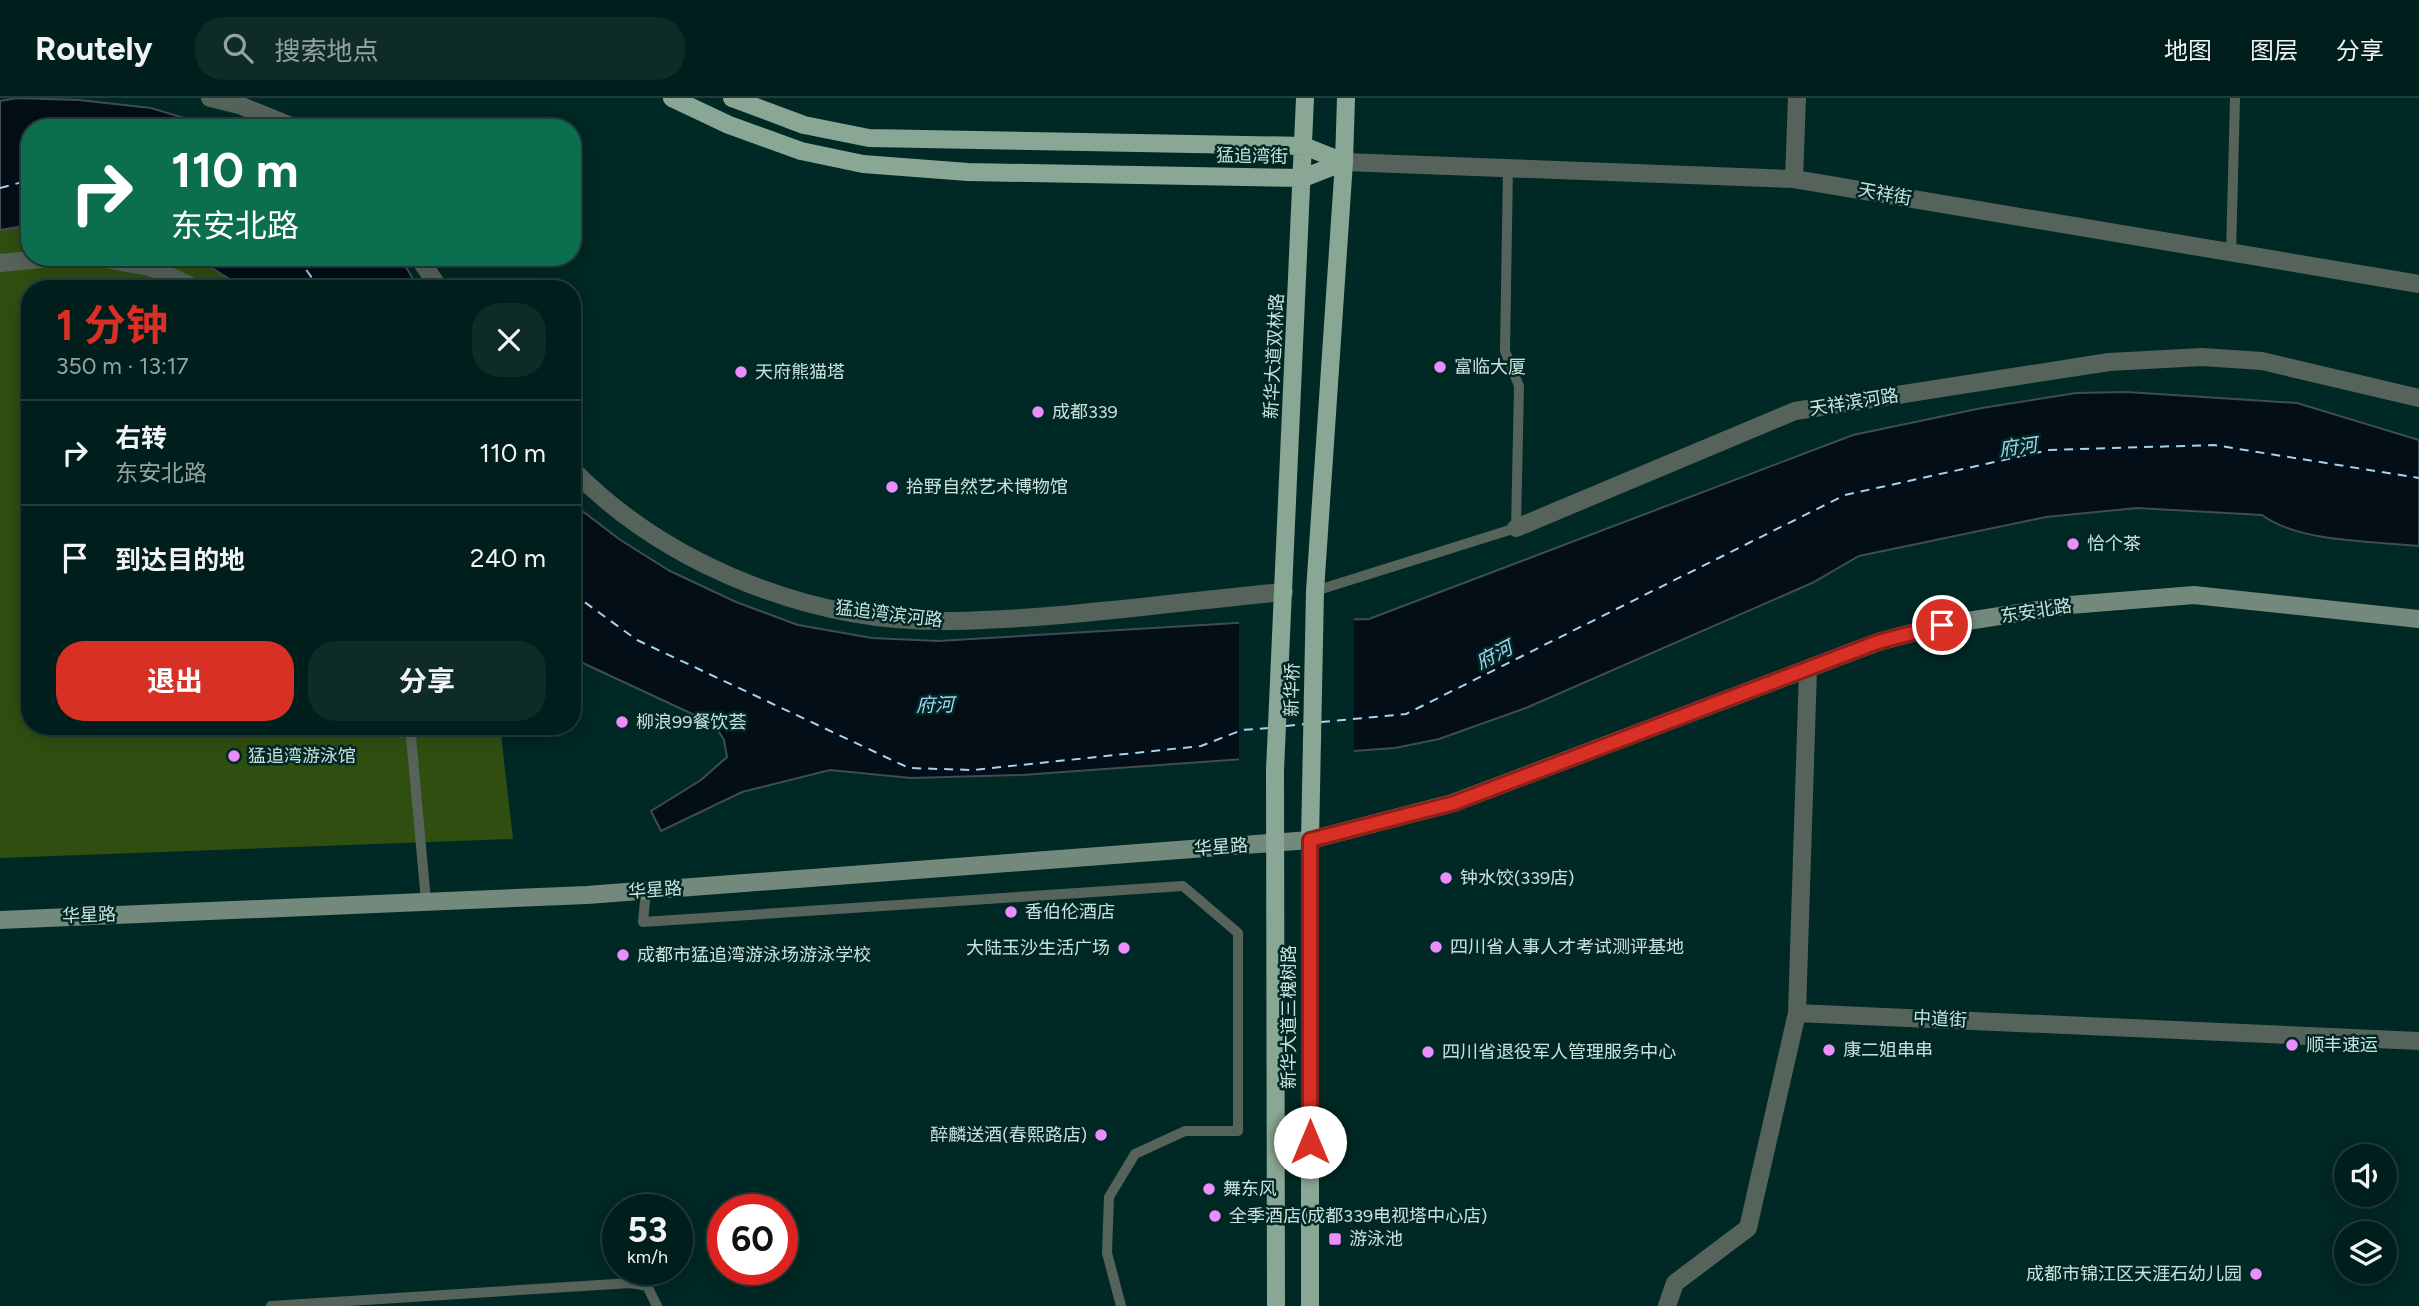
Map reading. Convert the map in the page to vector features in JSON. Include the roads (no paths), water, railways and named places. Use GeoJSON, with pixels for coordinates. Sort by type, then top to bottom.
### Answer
{"type":"FeatureCollection","features":[{"type":"Feature","properties":{"kind":"main road","name":"猛追湾街"},"geometry":{"type":"LineString","coordinates":[[672,98],[729,125],[801,151],[863,164],[968,172],[1303,178],[1344,162]]}},
{"type":"Feature","properties":{"kind":"main road","name":"猛追湾街"},"geometry":{"type":"LineString","coordinates":[[732,98],[804,125],[869,138],[1304,146],[1344,162]]}},
{"type":"Feature","properties":{"kind":"main road","name":"新华大道双林路"},"geometry":{"type":"LineString","coordinates":[[1282,615],[1305,98]]}},
{"type":"Feature","properties":{"kind":"main road"},"geometry":{"type":"LineString","coordinates":[[1315,591],[1346,98]]}},
{"type":"Feature","properties":{"kind":"main road","name":"新华桥"},"geometry":{"type":"LineString","coordinates":[[1311,770],[1315,591]]}},
{"type":"Feature","properties":{"kind":"main road","name":"新华桥"},"geometry":{"type":"LineString","coordinates":[[1275,770],[1282,615]]}},
{"type":"Feature","properties":{"kind":"main road","name":"新华大道三槐树路"},"geometry":{"type":"LineString","coordinates":[[1275,770],[1276,1306]]}},
{"type":"Feature","properties":{"kind":"main road","name":"新华大道三槐树路"},"geometry":{"type":"LineString","coordinates":[[1310,1306],[1311,770]]}},
{"type":"Feature","properties":{"kind":"street"},"geometry":{"type":"LineString","coordinates":[[210,98],[239,105],[274,119]]}},
{"type":"Feature","properties":{"kind":"street"},"geometry":{"type":"LineString","coordinates":[[1794,179],[1797,98]]}},
{"type":"Feature","properties":{"kind":"street","name":"天祥街"},"geometry":{"type":"LineString","coordinates":[[1344,162],[1508,166],[1794,179],[2419,284]]}},
{"type":"Feature","properties":{"kind":"street"},"geometry":{"type":"LineString","coordinates":[[0,263],[21,261]]}},
{"type":"Feature","properties":{"kind":"street"},"geometry":{"type":"LineString","coordinates":[[144,266],[178,280]]}},
{"type":"Feature","properties":{"kind":"street","name":"天祥滨河路"},"geometry":{"type":"LineString","coordinates":[[1516,528],[1795,411],[2109,362],[2202,357],[2262,361],[2419,398]]}},
{"type":"Feature","properties":{"kind":"street","name":"猛追湾滨河路"},"geometry":{"type":"LineString","coordinates":[[581,478],[638,523],[723,572],[769,592],[892,618],[951,621],[1284,592]]}},
{"type":"Feature","properties":{"kind":"street","name":"东安北路"},"geometry":{"type":"LineString","coordinates":[[1310,840],[1454,803],[1878,642],[1942,625],[2070,605],[2193,595],[2419,619]]}},
{"type":"Feature","properties":{"kind":"street"},"geometry":{"type":"LineString","coordinates":[[1667,1306],[1675,1283],[1748,1228],[1797,1013],[1808,669]]}},
{"type":"Feature","properties":{"kind":"street","name":"华星路"},"geometry":{"type":"LineString","coordinates":[[0,920],[646,891],[1310,840]]}},
{"type":"Feature","properties":{"kind":"street","name":"中道街"},"geometry":{"type":"LineString","coordinates":[[1797,1013],[2419,1041]]}},
{"type":"Feature","properties":{"kind":"lane"},"geometry":{"type":"LineString","coordinates":[[2231,253],[2235,98]]}},
{"type":"Feature","properties":{"kind":"lane"},"geometry":{"type":"LineString","coordinates":[[1508,166],[1505,351],[1519,386],[1516,528]]}},
{"type":"Feature","properties":{"kind":"lane","name":"天祥滨河路"},"geometry":{"type":"LineString","coordinates":[[1315,591],[1516,528]]}},
{"type":"Feature","properties":{"kind":"lane"},"geometry":{"type":"LineString","coordinates":[[411,735],[426,901]]}},
{"type":"Feature","properties":{"kind":"lane"},"geometry":{"type":"LineString","coordinates":[[646,891],[643,922],[1183,886],[1238,933],[1238,1131],[1185,1131],[1135,1154],[1110,1197],[1107,1253],[1121,1306]]}},
{"type":"Feature","properties":{"kind":"lane"},"geometry":{"type":"LineString","coordinates":[[271,1306],[631,1283],[647,1286],[657,1306]]}},
{"type":"Feature","properties":{"kind":"water"},"geometry":{"type":"Polygon","coordinates":[[[17,98],[79,100],[151,108],[187,119],[21,119],[21,226],[0,230],[0,101],[17,98]]]}},
{"type":"Feature","properties":{"kind":"water"},"geometry":{"type":"Polygon","coordinates":[[[209,266],[404,266],[413,280],[231,280],[209,266]]]}},
{"type":"Feature","properties":{"kind":"water","name":"府河"},"geometry":{"type":"Polygon","coordinates":[[[2127,392],[2297,403],[2419,440],[2419,546],[2316,536],[2278,524],[2262,515],[2137,508],[2046,517],[1859,556],[1812,583],[1526,708],[1439,739],[1395,748],[1022,775],[911,778],[830,770],[742,792],[661,831],[651,811],[701,780],[727,757],[724,740],[714,724],[581,662],[581,510],[619,539],[670,571],[736,602],[798,625],[872,638],[938,641],[1236,623],[1369,619],[1853,435],[1982,408],[2076,393],[2127,392]]]}},
{"type":"Feature","properties":{"kind":"place","name":"富临大厦"},"geometry":{"type":"Point","coordinates":[1440,367]}},
{"type":"Feature","properties":{"kind":"place","name":"天府熊猫塔"},"geometry":{"type":"Point","coordinates":[741,372]}},
{"type":"Feature","properties":{"kind":"place","name":"成都339"},"geometry":{"type":"Point","coordinates":[1038,412]}},
{"type":"Feature","properties":{"kind":"place","name":"拾野自然艺术博物馆"},"geometry":{"type":"Point","coordinates":[892,487]}},
{"type":"Feature","properties":{"kind":"place","name":"恰个茶"},"geometry":{"type":"Point","coordinates":[2073,544]}},
{"type":"Feature","properties":{"kind":"place","name":"柳浪99餐饮荟"},"geometry":{"type":"Point","coordinates":[622,722]}},
{"type":"Feature","properties":{"kind":"place","name":"猛追湾游泳馆"},"geometry":{"type":"Point","coordinates":[234,756]}},
{"type":"Feature","properties":{"kind":"place","name":"钟水饺(339店)"},"geometry":{"type":"Point","coordinates":[1446,878]}},
{"type":"Feature","properties":{"kind":"place","name":"香伯伦酒店"},"geometry":{"type":"Point","coordinates":[1011,912]}},
{"type":"Feature","properties":{"kind":"place","name":"四川省人事人才考试测评基地"},"geometry":{"type":"Point","coordinates":[1436,947]}},
{"type":"Feature","properties":{"kind":"place","name":"大陆玉沙生活广场"},"geometry":{"type":"Point","coordinates":[1124,948]}},
{"type":"Feature","properties":{"kind":"place","name":"成都市猛追湾游泳场游泳学校"},"geometry":{"type":"Point","coordinates":[623,955]}},
{"type":"Feature","properties":{"kind":"place","name":"顺丰速运"},"geometry":{"type":"Point","coordinates":[2292,1045]}},
{"type":"Feature","properties":{"kind":"place","name":"康二姐串串"},"geometry":{"type":"Point","coordinates":[1829,1050]}},
{"type":"Feature","properties":{"kind":"place","name":"四川省退役军人管理服务中心"},"geometry":{"type":"Point","coordinates":[1428,1052]}},
{"type":"Feature","properties":{"kind":"place","name":"醉麟送酒(春熙路店)"},"geometry":{"type":"Point","coordinates":[1101,1135]}},
{"type":"Feature","properties":{"kind":"place","name":"舞东风"},"geometry":{"type":"Point","coordinates":[1209,1189]}},
{"type":"Feature","properties":{"kind":"place","name":"全季酒店(成都339电视塔中心店)"},"geometry":{"type":"Point","coordinates":[1215,1216]}},
{"type":"Feature","properties":{"kind":"place","name":"游泳池"},"geometry":{"type":"Point","coordinates":[1335,1239]}},
{"type":"Feature","properties":{"kind":"place","name":"成都市锦江区天涯石幼儿园"},"geometry":{"type":"Point","coordinates":[2256,1274]}}]}
